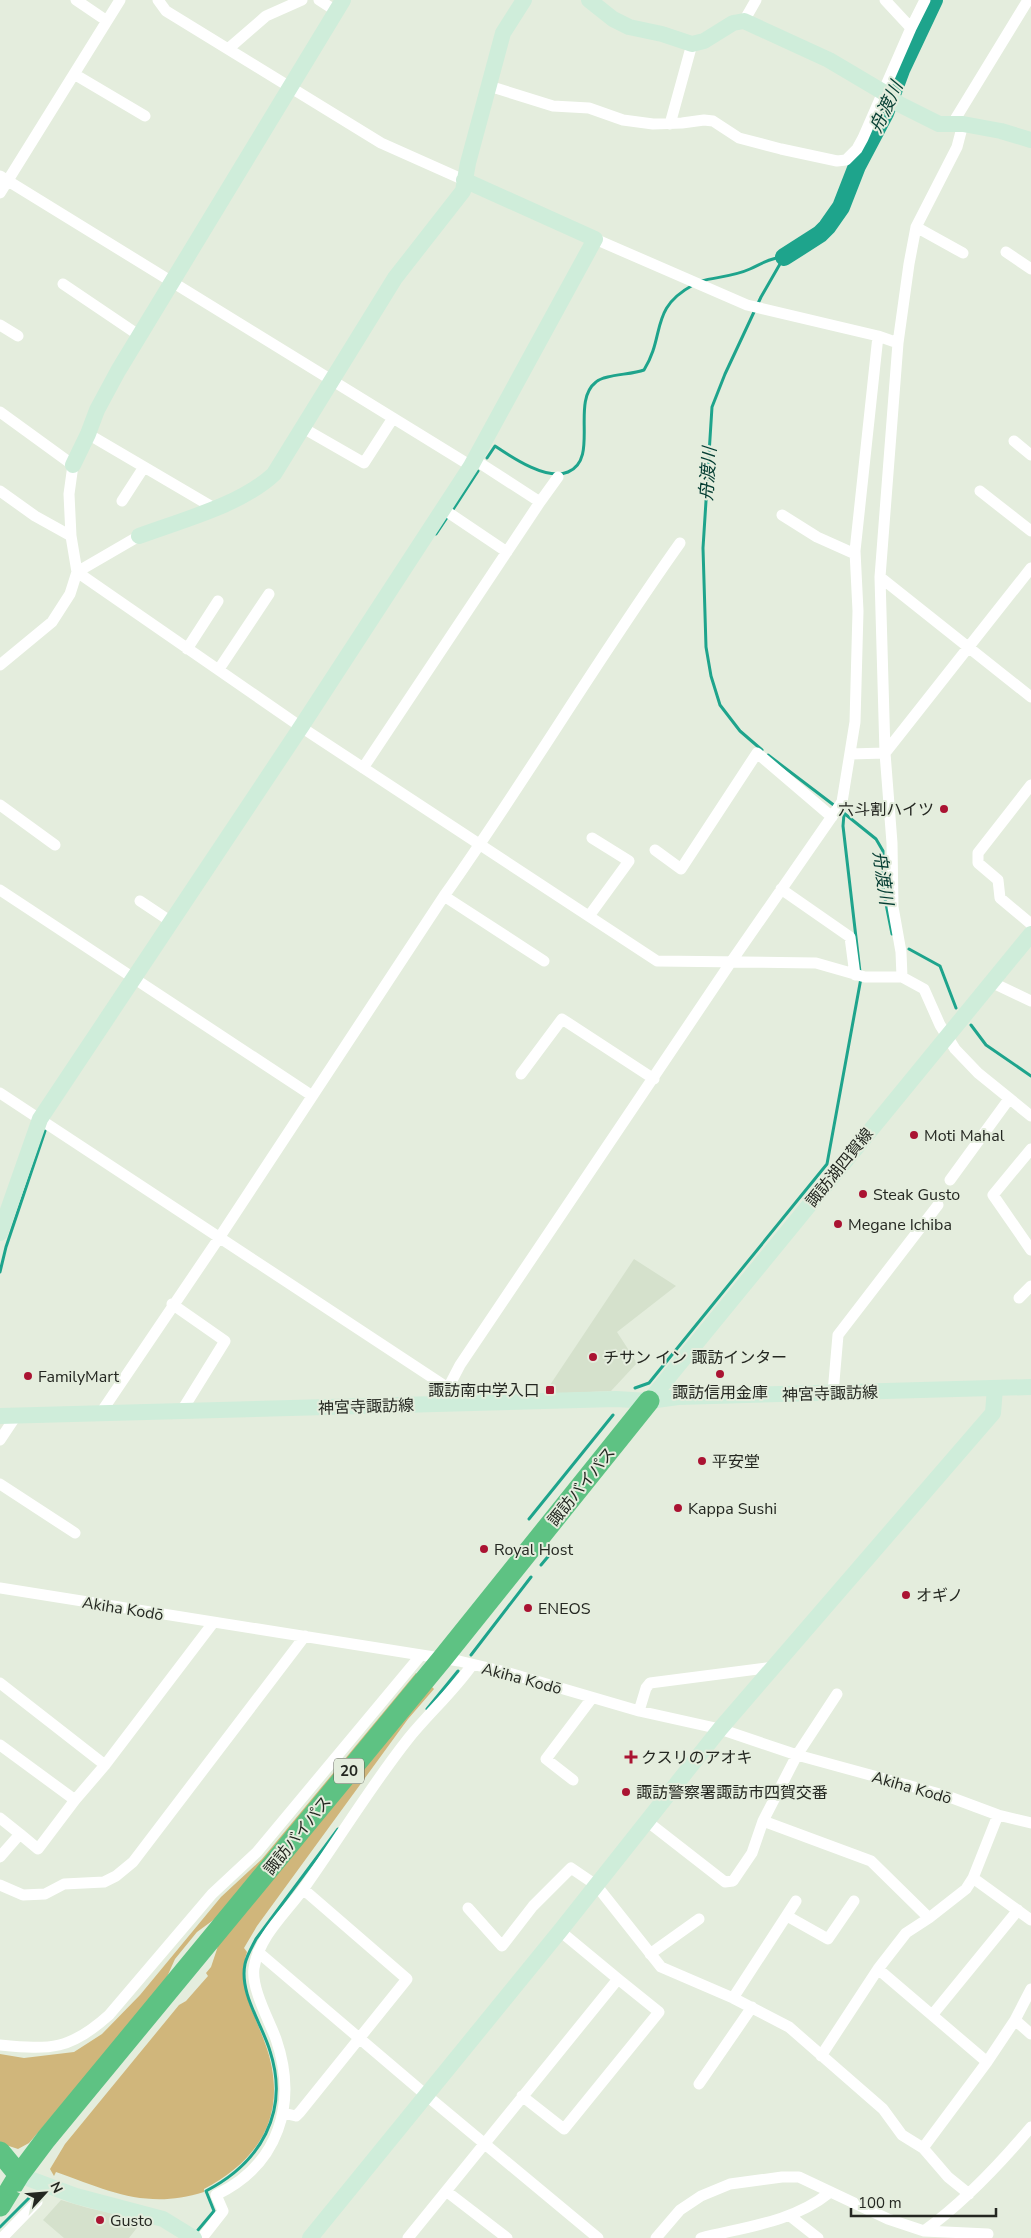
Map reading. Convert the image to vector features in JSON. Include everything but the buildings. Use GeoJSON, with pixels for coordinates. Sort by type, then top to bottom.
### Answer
{"type":"FeatureCollection","features":[{"type":"Feature","properties":{"kind":"highway","name":"諏訪バイパス"},"geometry":{"type":"LineString","coordinates":[[0,2189],[9,2172],[46,2139],[442,1659],[650,1401]]}},
{"type":"Feature","properties":{"kind":"highway"},"geometry":{"type":"LineString","coordinates":[[0,2152],[9,2172]]}},
{"type":"Feature","properties":{"kind":"highway","name":"諏訪バイパス"},"geometry":{"type":"LineString","coordinates":[[0,2206],[9,2172]]}},
{"type":"Feature","properties":{"kind":"street"},"geometry":{"type":"LineString","coordinates":[[76,0],[107,21]]}},
{"type":"Feature","properties":{"kind":"street"},"geometry":{"type":"LineString","coordinates":[[0,193],[4,178],[74,74],[120,0]]}},
{"type":"Feature","properties":{"kind":"street"},"geometry":{"type":"LineString","coordinates":[[158,0],[166,11],[381,143],[693,283],[750,306],[878,336],[898,343]]}},
{"type":"Feature","properties":{"kind":"street"},"geometry":{"type":"LineString","coordinates":[[228,49],[266,16],[302,0]]}},
{"type":"Feature","properties":{"kind":"street"},"geometry":{"type":"LineString","coordinates":[[0,665],[52,622],[70,594],[77,572],[71,536],[69,494],[73,465],[88,434],[96,410],[340,5],[319,0]]}},
{"type":"Feature","properties":{"kind":"street"},"geometry":{"type":"LineString","coordinates":[[77,572],[139,536],[214,508],[261,487],[274,474],[395,278],[463,191],[464,180],[503,33],[524,0]]}},
{"type":"Feature","properties":{"kind":"street"},"geometry":{"type":"LineString","coordinates":[[589,0],[613,19],[628,26],[662,34],[692,44],[704,41],[733,23],[744,21],[829,60],[883,92],[899,104],[939,124],[1001,131],[1031,140]]}},
{"type":"Feature","properties":{"kind":"street"},"geometry":{"type":"LineString","coordinates":[[744,21],[756,0]]}},
{"type":"Feature","properties":{"kind":"street"},"geometry":{"type":"LineString","coordinates":[[885,0],[911,28]]}},
{"type":"Feature","properties":{"kind":"street"},"geometry":{"type":"LineString","coordinates":[[489,86],[553,106],[590,108],[623,120],[670,124],[704,120],[713,122],[740,138],[837,161],[846,160],[857,150],[864,138],[924,0]]}},
{"type":"Feature","properties":{"kind":"street"},"geometry":{"type":"LineString","coordinates":[[902,977],[901,952],[893,907],[892,843],[885,753],[880,577],[898,343],[916,227],[956,147],[957,125],[1028,0]]}},
{"type":"Feature","properties":{"kind":"street"},"geometry":{"type":"LineString","coordinates":[[670,124],[692,44]]}},
{"type":"Feature","properties":{"kind":"street"},"geometry":{"type":"LineString","coordinates":[[74,74],[145,116]]}},
{"type":"Feature","properties":{"kind":"street"},"geometry":{"type":"LineString","coordinates":[[4,178],[393,418],[540,502]]}},
{"type":"Feature","properties":{"kind":"street"},"geometry":{"type":"LineString","coordinates":[[916,227],[963,252]]}},
{"type":"Feature","properties":{"kind":"street"},"geometry":{"type":"LineString","coordinates":[[0,1233],[40,1119],[132,977],[301,727],[473,463],[595,239]]}},
{"type":"Feature","properties":{"kind":"street"},"geometry":{"type":"LineString","coordinates":[[1006,252],[1031,269]]}},
{"type":"Feature","properties":{"kind":"street"},"geometry":{"type":"LineString","coordinates":[[63,284],[140,336]]}},
{"type":"Feature","properties":{"kind":"street"},"geometry":{"type":"LineString","coordinates":[[0,325],[18,336]]}},
{"type":"Feature","properties":{"kind":"street"},"geometry":{"type":"LineString","coordinates":[[0,1093],[219,1238],[446,1396],[460,1365],[731,962],[841,803],[855,722],[858,611],[855,554],[878,336]]}},
{"type":"Feature","properties":{"kind":"street"},"geometry":{"type":"LineString","coordinates":[[0,412],[73,465]]}},
{"type":"Feature","properties":{"kind":"street"},"geometry":{"type":"LineString","coordinates":[[303,428],[364,463],[393,418]]}},
{"type":"Feature","properties":{"kind":"street"},"geometry":{"type":"LineString","coordinates":[[88,434],[214,508]]}},
{"type":"Feature","properties":{"kind":"street"},"geometry":{"type":"LineString","coordinates":[[1014,441],[1031,455]]}},
{"type":"Feature","properties":{"kind":"street"},"geometry":{"type":"LineString","coordinates":[[122,501],[144,467]]}},
{"type":"Feature","properties":{"kind":"street"},"geometry":{"type":"LineString","coordinates":[[363,768],[558,477]]}},
{"type":"Feature","properties":{"kind":"street"},"geometry":{"type":"LineString","coordinates":[[0,491],[35,516],[71,536]]}},
{"type":"Feature","properties":{"kind":"street"},"geometry":{"type":"LineString","coordinates":[[980,491],[1031,531]]}},
{"type":"Feature","properties":{"kind":"street"},"geometry":{"type":"LineString","coordinates":[[443,509],[507,552]]}},
{"type":"Feature","properties":{"kind":"street"},"geometry":{"type":"LineString","coordinates":[[782,515],[817,536],[855,554]]}},
{"type":"Feature","properties":{"kind":"street"},"geometry":{"type":"LineString","coordinates":[[100,1414],[172,1304],[219,1238],[311,1095],[480,844],[632,611],[680,543]]}},
{"type":"Feature","properties":{"kind":"street"},"geometry":{"type":"LineString","coordinates":[[885,753],[1031,568]]}},
{"type":"Feature","properties":{"kind":"street"},"geometry":{"type":"LineString","coordinates":[[77,572],[301,727],[657,961],[816,963],[859,976],[902,977],[924,989],[955,1049],[978,1073],[1031,1116]]}},
{"type":"Feature","properties":{"kind":"street"},"geometry":{"type":"LineString","coordinates":[[880,577],[1031,698]]}},
{"type":"Feature","properties":{"kind":"street"},"geometry":{"type":"LineString","coordinates":[[219,669],[269,594]]}},
{"type":"Feature","properties":{"kind":"street"},"geometry":{"type":"LineString","coordinates":[[187,649],[218,601]]}},
{"type":"Feature","properties":{"kind":"street"},"geometry":{"type":"LineString","coordinates":[[655,850],[681,869],[757,753],[833,815]]}},
{"type":"Feature","properties":{"kind":"street"},"geometry":{"type":"LineString","coordinates":[[850,754],[885,753]]}},
{"type":"Feature","properties":{"kind":"street"},"geometry":{"type":"LineString","coordinates":[[1031,785],[978,853],[978,862],[998,880],[1000,898],[1031,924]]}},
{"type":"Feature","properties":{"kind":"street"},"geometry":{"type":"LineString","coordinates":[[0,804],[55,845]]}},
{"type":"Feature","properties":{"kind":"street"},"geometry":{"type":"LineString","coordinates":[[589,916],[629,860],[592,838]]}},
{"type":"Feature","properties":{"kind":"street"},"geometry":{"type":"LineString","coordinates":[[781,889],[850,937],[859,976]]}},
{"type":"Feature","properties":{"kind":"street"},"geometry":{"type":"LineString","coordinates":[[0,890],[311,1095]]}},
{"type":"Feature","properties":{"kind":"street"},"geometry":{"type":"LineString","coordinates":[[444,896],[544,961]]}},
{"type":"Feature","properties":{"kind":"street"},"geometry":{"type":"LineString","coordinates":[[140,901],[170,921]]}},
{"type":"Feature","properties":{"kind":"street","name":"諏訪湖四賀線"},"geometry":{"type":"LineString","coordinates":[[650,1401],[1031,934]]}},
{"type":"Feature","properties":{"kind":"street"},"geometry":{"type":"LineString","coordinates":[[990,982],[1031,1001]]}},
{"type":"Feature","properties":{"kind":"street"},"geometry":{"type":"LineString","coordinates":[[520,1074],[562,1019],[654,1079]]}},
{"type":"Feature","properties":{"kind":"street"},"geometry":{"type":"LineString","coordinates":[[950,1180],[1009,1099]]}},
{"type":"Feature","properties":{"kind":"street"},"geometry":{"type":"LineString","coordinates":[[1031,1149],[993,1195],[1031,1250]]}},
{"type":"Feature","properties":{"kind":"street"},"geometry":{"type":"LineString","coordinates":[[833,1393],[838,1335],[938,1205]]}},
{"type":"Feature","properties":{"kind":"street"},"geometry":{"type":"LineString","coordinates":[[1018,1298],[1031,1286]]}},
{"type":"Feature","properties":{"kind":"street"},"geometry":{"type":"LineString","coordinates":[[172,1304],[225,1341],[181,1412]]}},
{"type":"Feature","properties":{"kind":"street","name":"神宮寺諏訪線"},"geometry":{"type":"LineString","coordinates":[[8,1416],[181,1412],[446,1396],[650,1401],[678,1397],[1031,1387]]}},
{"type":"Feature","properties":{"kind":"street"},"geometry":{"type":"LineString","coordinates":[[310,2238],[648,1822],[720,1729],[993,1412],[995,1388]]}},
{"type":"Feature","properties":{"kind":"street"},"geometry":{"type":"LineString","coordinates":[[0,1440],[8,1416]]}},
{"type":"Feature","properties":{"kind":"street"},"geometry":{"type":"LineString","coordinates":[[0,1484],[75,1533]]}},
{"type":"Feature","properties":{"kind":"street","name":"Akiha Kodō"},"geometry":{"type":"LineString","coordinates":[[0,1588],[421,1655],[509,1673],[640,1711],[720,1729],[797,1755],[947,1796],[998,1815],[1031,1823]]}},
{"type":"Feature","properties":{"kind":"street"},"geometry":{"type":"LineString","coordinates":[[0,1818],[38,1849],[75,1800],[105,1765],[213,1623]]}},
{"type":"Feature","properties":{"kind":"street"},"geometry":{"type":"LineString","coordinates":[[0,1885],[23,1895],[45,1894],[64,1884],[104,1882],[116,1876],[133,1862],[305,1636]]}},
{"type":"Feature","properties":{"kind":"street"},"geometry":{"type":"LineString","coordinates":[[0,2046],[47,2048],[69,2044],[92,2030],[109,2015],[212,1894],[257,1852],[421,1655]]}},
{"type":"Feature","properties":{"kind":"street"},"geometry":{"type":"LineString","coordinates":[[202,2238],[223,2211],[216,2195],[231,2188],[256,2168],[272,2144],[283,2113],[286,2087],[283,2061],[260,1999],[254,1970],[258,1952],[269,1933],[303,1889],[409,1738],[458,1684],[472,1665]]}},
{"type":"Feature","properties":{"kind":"street"},"geometry":{"type":"LineString","coordinates":[[640,1711],[646,1688],[650,1683],[774,1667]]}},
{"type":"Feature","properties":{"kind":"street"},"geometry":{"type":"LineString","coordinates":[[0,1683],[105,1765]]}},
{"type":"Feature","properties":{"kind":"street"},"geometry":{"type":"LineString","coordinates":[[648,1822],[725,1882],[733,1880],[752,1853],[763,1821],[797,1755],[837,1694]]}},
{"type":"Feature","properties":{"kind":"street"},"geometry":{"type":"LineString","coordinates":[[573,1780],[546,1759],[592,1698]]}},
{"type":"Feature","properties":{"kind":"street"},"geometry":{"type":"LineString","coordinates":[[0,1745],[75,1800]]}},
{"type":"Feature","properties":{"kind":"street"},"geometry":{"type":"LineString","coordinates":[[820,2056],[878,1969],[906,1933],[929,1918],[966,1889],[973,1878],[998,1815]]}},
{"type":"Feature","properties":{"kind":"street"},"geometry":{"type":"LineString","coordinates":[[763,1821],[871,1861],[929,1918]]}},
{"type":"Feature","properties":{"kind":"street"},"geometry":{"type":"LineString","coordinates":[[0,1857],[20,1834]]}},
{"type":"Feature","properties":{"kind":"street"},"geometry":{"type":"LineString","coordinates":[[468,1908],[502,1946],[533,1906],[571,1868],[596,1886],[661,1967],[733,1998],[789,2027],[820,2056],[883,2108],[902,2135],[923,2148],[944,2173],[968,2194]]}},
{"type":"Feature","properties":{"kind":"street"},"geometry":{"type":"LineString","coordinates":[[973,1878],[1031,1920]]}},
{"type":"Feature","properties":{"kind":"street"},"geometry":{"type":"LineString","coordinates":[[283,2113],[296,2116],[300,2112],[408,1979],[303,1889]]}},
{"type":"Feature","properties":{"kind":"street"},"geometry":{"type":"LineString","coordinates":[[733,1998],[796,1901]]}},
{"type":"Feature","properties":{"kind":"street"},"geometry":{"type":"LineString","coordinates":[[787,1916],[828,1939],[854,1901]]}},
{"type":"Feature","properties":{"kind":"street"},"geometry":{"type":"LineString","coordinates":[[933,2014],[1018,1910]]}},
{"type":"Feature","properties":{"kind":"street"},"geometry":{"type":"LineString","coordinates":[[650,1954],[699,1919]]}},
{"type":"Feature","properties":{"kind":"street"},"geometry":{"type":"LineString","coordinates":[[522,2096],[564,2129],[659,2012],[560,1931]]}},
{"type":"Feature","properties":{"kind":"street"},"geometry":{"type":"LineString","coordinates":[[258,1952],[359,2039],[598,2238]]}},
{"type":"Feature","properties":{"kind":"street"},"geometry":{"type":"LineString","coordinates":[[878,1969],[987,2062]]}},
{"type":"Feature","properties":{"kind":"street"},"geometry":{"type":"LineString","coordinates":[[408,2238],[618,1979]]}},
{"type":"Feature","properties":{"kind":"street"},"geometry":{"type":"LineString","coordinates":[[923,2148],[987,2062],[1015,2020],[1031,1989]]}},
{"type":"Feature","properties":{"kind":"street"},"geometry":{"type":"LineString","coordinates":[[699,2084],[752,2007]]}},
{"type":"Feature","properties":{"kind":"street"},"geometry":{"type":"LineString","coordinates":[[1015,2020],[1031,2034]]}},
{"type":"Feature","properties":{"kind":"street"},"geometry":{"type":"LineString","coordinates":[[924,2231],[968,2194],[1008,2154],[1031,2127]]}},
{"type":"Feature","properties":{"kind":"street"},"geometry":{"type":"LineString","coordinates":[[9,2172],[76,2196],[163,2219],[194,2238]]}},
{"type":"Feature","properties":{"kind":"street"},"geometry":{"type":"LineString","coordinates":[[662,2236],[680,2210],[701,2196],[730,2184],[782,2177],[799,2178],[888,2219],[924,2231],[988,2234],[986,2238]]}},
{"type":"Feature","properties":{"kind":"street"},"geometry":{"type":"LineString","coordinates":[[446,2191],[507,2238]]}},
{"type":"Feature","properties":{"kind":"street"},"geometry":{"type":"LineString","coordinates":[[706,2237],[790,2216],[814,2205],[829,2193]]}},
{"type":"Feature","properties":{"kind":"street"},"geometry":{"type":"LineString","coordinates":[[2,2238],[37,2202]]}},
{"type":"Feature","properties":{"kind":"street"},"geometry":{"type":"LineString","coordinates":[[790,2216],[818,2238]]}},
{"type":"Feature","properties":{"kind":"shaded area"},"geometry":{"type":"Polygon","coordinates":[[[634,1259],[676,1286],[617,1332],[637,1363],[611,1391],[544,1394],[634,1259]]]}},
{"type":"Feature","properties":{"kind":"shaded area"},"geometry":{"type":"Polygon","coordinates":[[[416,1673],[419,1676],[227,1910],[197,1932],[175,1959],[162,1988],[29,2143],[18,2149],[0,2143],[0,2054],[24,2058],[74,2052],[102,2034],[140,1995],[221,1897],[262,1859],[416,1673]]]}},
{"type":"Feature","properties":{"kind":"shaded area"},"geometry":{"type":"Polygon","coordinates":[[[430,1685],[434,1689],[408,1719],[257,1926],[244,1948],[247,1952],[244,1964],[245,1987],[272,2067],[274,2089],[272,2110],[266,2129],[256,2147],[225,2177],[204,2189],[204,2192],[183,2197],[146,2199],[93,2186],[56,2172],[54,2176],[50,2169],[65,2144],[179,2005],[186,2001],[208,1976],[206,1973],[211,1967],[220,1940],[430,1685]]]}},
{"type":"Feature","properties":{"kind":"shaded area"},"geometry":{"type":"Polygon","coordinates":[[[61,2200],[143,2220],[129,2238],[64,2238],[43,2220],[61,2200]]]}},
{"type":"Feature","properties":{"kind":"waterway","name":"舟渡川"},"geometry":{"type":"LineString","coordinates":[[784,257],[820,234],[841,207],[857,166],[885,113],[901,70],[934,0]]}},
{"type":"Feature","properties":{"kind":"waterway"},"geometry":{"type":"LineString","coordinates":[[701,281],[738,273],[769,260],[783,257]]}},
{"type":"Feature","properties":{"kind":"waterway","name":"舟渡川"},"geometry":{"type":"LineString","coordinates":[[762,750],[740,731],[720,705],[711,676],[706,647],[703,548],[712,407],[725,374],[761,297],[784,257]]}},
{"type":"Feature","properties":{"kind":"waterway"},"geometry":{"type":"LineString","coordinates":[[487,458],[495,446],[540,471],[560,474],[568,472],[577,465],[582,455],[584,443],[585,403],[589,391],[600,379],[644,370],[651,357],[664,313],[679,294],[693,285]]}},
{"type":"Feature","properties":{"kind":"waterway"},"geometry":{"type":"LineString","coordinates":[[452,511],[478,471]]}},
{"type":"Feature","properties":{"kind":"waterway"},"geometry":{"type":"LineString","coordinates":[[436,534],[448,516]]}},
{"type":"Feature","properties":{"kind":"waterway","name":"舟渡川"},"geometry":{"type":"LineString","coordinates":[[768,755],[835,806]]}},
{"type":"Feature","properties":{"kind":"waterway","name":"舟渡川"},"geometry":{"type":"LineString","coordinates":[[840,810],[876,839],[883,851],[883,889],[892,934]]}},
{"type":"Feature","properties":{"kind":"waterway"},"geometry":{"type":"LineString","coordinates":[[844,814],[843,826],[860,972]]}},
{"type":"Feature","properties":{"kind":"waterway","name":"舟渡川"},"geometry":{"type":"LineString","coordinates":[[909,949],[940,966],[956,1008]]}},
{"type":"Feature","properties":{"kind":"waterway"},"geometry":{"type":"LineString","coordinates":[[635,1388],[649,1383],[827,1164],[861,978]]}},
{"type":"Feature","properties":{"kind":"waterway"},"geometry":{"type":"LineString","coordinates":[[971,1025],[986,1045],[1031,1076]]}},
{"type":"Feature","properties":{"kind":"waterway"},"geometry":{"type":"LineString","coordinates":[[0,1272],[6,1247],[45,1131]]}},
{"type":"Feature","properties":{"kind":"waterway"},"geometry":{"type":"LineString","coordinates":[[529,1519],[613,1415]]}},
{"type":"Feature","properties":{"kind":"waterway"},"geometry":{"type":"LineString","coordinates":[[541,1565],[551,1553]]}},
{"type":"Feature","properties":{"kind":"waterway"},"geometry":{"type":"LineString","coordinates":[[471,1655],[531,1577]]}},
{"type":"Feature","properties":{"kind":"waterway"},"geometry":{"type":"LineString","coordinates":[[427,1709],[458,1671]]}},
{"type":"Feature","properties":{"kind":"waterway"},"geometry":{"type":"LineString","coordinates":[[198,2230],[214,2211],[206,2191],[242,2166],[266,2134],[273,2115],[276,2095],[275,2074],[270,2051],[245,1986],[244,1975],[247,1957],[256,1939],[338,1829]]}},
{"type":"Feature","properties":{"kind":"waterway"},"geometry":{"type":"LineString","coordinates":[[0,2227],[34,2193]]}},
{"type":"Feature","properties":{"kind":"place","name":"六斗割ハイツ"},"geometry":{"type":"Point","coordinates":[944,809]}},
{"type":"Feature","properties":{"kind":"place","name":"Moti Mahal"},"geometry":{"type":"Point","coordinates":[914,1135]}},
{"type":"Feature","properties":{"kind":"place","name":"Steak Gusto"},"geometry":{"type":"Point","coordinates":[863,1194]}},
{"type":"Feature","properties":{"kind":"place","name":"Megane Ichiba"},"geometry":{"type":"Point","coordinates":[838,1224]}},
{"type":"Feature","properties":{"kind":"place","name":"チサン イン 諏訪インター"},"geometry":{"type":"Point","coordinates":[593,1357]}},
{"type":"Feature","properties":{"kind":"place","name":"諏訪信用金庫"},"geometry":{"type":"Point","coordinates":[720,1374]}},
{"type":"Feature","properties":{"kind":"place","name":"FamilyMart"},"geometry":{"type":"Point","coordinates":[28,1376]}},
{"type":"Feature","properties":{"kind":"place","name":"諏訪南中学入口"},"geometry":{"type":"Point","coordinates":[550,1390]}},
{"type":"Feature","properties":{"kind":"place","name":"平安堂"},"geometry":{"type":"Point","coordinates":[702,1461]}},
{"type":"Feature","properties":{"kind":"place","name":"Kappa Sushi"},"geometry":{"type":"Point","coordinates":[678,1508]}},
{"type":"Feature","properties":{"kind":"place","name":"Royal Host"},"geometry":{"type":"Point","coordinates":[484,1549]}},
{"type":"Feature","properties":{"kind":"place","name":"オギノ"},"geometry":{"type":"Point","coordinates":[906,1595]}},
{"type":"Feature","properties":{"kind":"place","name":"ENEOS"},"geometry":{"type":"Point","coordinates":[528,1608]}},
{"type":"Feature","properties":{"kind":"place","name":"クスリのアオキ"},"geometry":{"type":"Point","coordinates":[631,1757]}},
{"type":"Feature","properties":{"kind":"place","name":"諏訪警察署諏訪市四賀交番"},"geometry":{"type":"Point","coordinates":[626,1792]}},
{"type":"Feature","properties":{"kind":"place","name":"Gusto"},"geometry":{"type":"Point","coordinates":[100,2220]}}]}
